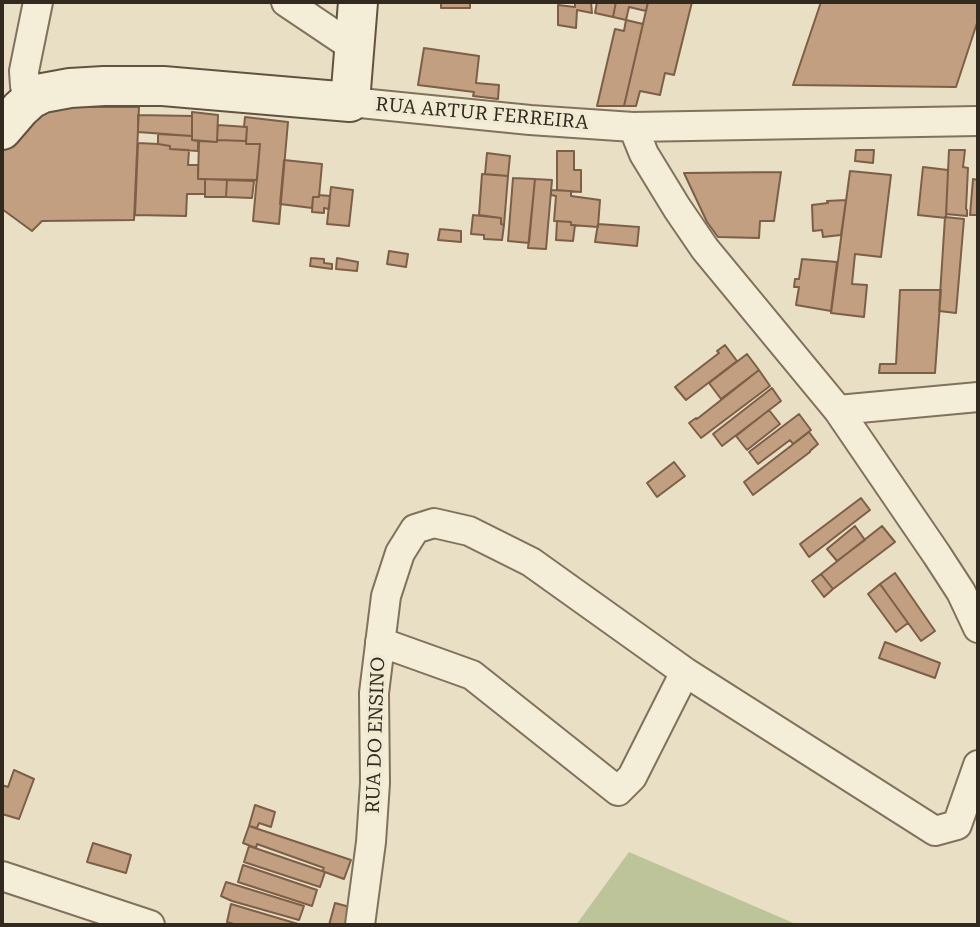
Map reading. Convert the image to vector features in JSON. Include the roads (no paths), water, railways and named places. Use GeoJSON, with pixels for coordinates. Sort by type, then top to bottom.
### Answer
{"type":"FeatureCollection","features":[{"type":"Feature","properties":{"kind":"street"},"geometry":{"type":"LineString","coordinates":[[12,115],[25,86],[24,71],[38,2]]}},
{"type":"Feature","properties":{"kind":"street"},"geometry":{"type":"LineString","coordinates":[[286,2],[353,47]]}},
{"type":"Feature","properties":{"kind":"street"},"geometry":{"type":"LineString","coordinates":[[350,102],[358,2]]}},
{"type":"Feature","properties":{"kind":"street","name":"RUA ARTUR FERREIRA"},"geometry":{"type":"LineString","coordinates":[[12,115],[43,93],[70,88],[163,86],[634,127],[978,121]]}},
{"type":"Feature","properties":{"kind":"street"},"geometry":{"type":"LineString","coordinates":[[634,127],[644,154],[705,249],[838,410],[961,592],[978,628]]}},
{"type":"Feature","properties":{"kind":"street"},"geometry":{"type":"LineString","coordinates":[[838,410],[978,397]]}},
{"type":"Feature","properties":{"kind":"street","name":"RUA DO ENSINO"},"geometry":{"type":"LineString","coordinates":[[360,925],[372,830],[375,783],[374,693],[386,596],[400,553],[415,529],[434,523],[469,531],[531,562],[685,672],[935,831],[957,825],[978,765]]}},
{"type":"Feature","properties":{"kind":"street"},"geometry":{"type":"LineString","coordinates":[[380,642],[472,675],[618,791],[632,777],[685,672]]}},
{"type":"Feature","properties":{"kind":"street"},"geometry":{"type":"LineString","coordinates":[[2,876],[149,925]]}}]}
